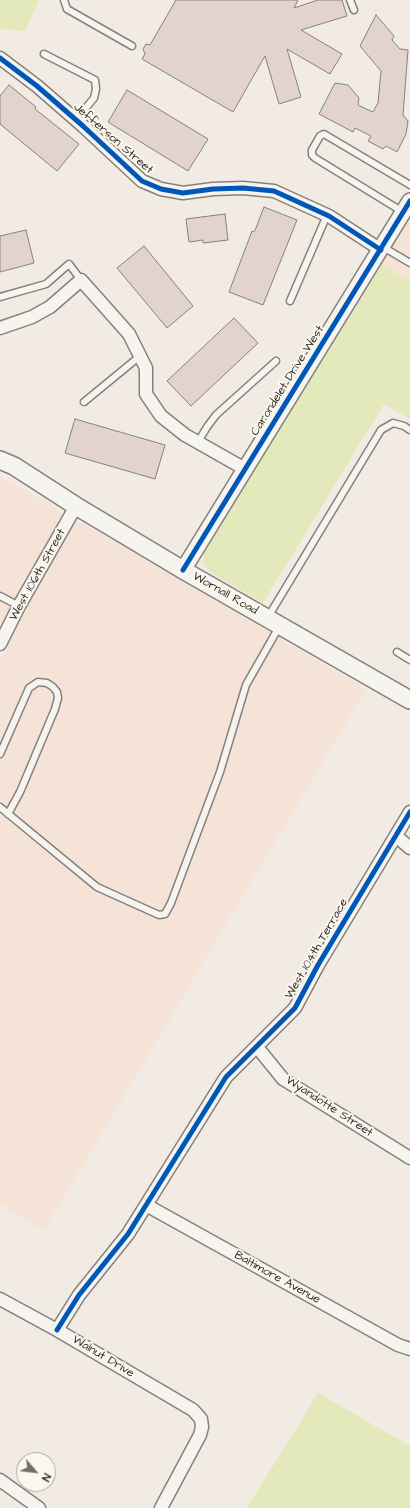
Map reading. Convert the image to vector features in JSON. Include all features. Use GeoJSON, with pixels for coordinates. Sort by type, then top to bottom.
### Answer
{"type":"FeatureCollection","features":[{"type":"Feature","properties":{"kind":"main road","name":"Wornall Road"},"geometry":{"type":"LineString","coordinates":[[0,460],[14,466],[76,506],[183,570],[407,696]]}},
{"type":"Feature","properties":{"kind":"street","name":"Jefferson Street"},"geometry":{"type":"LineString","coordinates":[[0,58],[37,86],[142,181],[161,189],[183,193],[244,188],[274,191],[327,215],[382,248]]}},
{"type":"Feature","properties":{"kind":"street","name":"Carondelet Drive West"},"geometry":{"type":"LineString","coordinates":[[183,570],[407,207]]}},
{"type":"Feature","properties":{"kind":"street"},"geometry":{"type":"LineString","coordinates":[[0,328],[32,317],[50,307],[81,280],[129,334],[146,368],[146,394],[160,416],[198,442],[245,470]]}},
{"type":"Feature","properties":{"kind":"street","name":"West 106th Street"},"geometry":{"type":"LineString","coordinates":[[0,644],[19,606],[76,506]]}},
{"type":"Feature","properties":{"kind":"street","name":"West 104th Terrace"},"geometry":{"type":"LineString","coordinates":[[57,1330],[79,1295],[106,1264],[128,1234],[226,1077],[295,1008],[318,965],[410,812]]}},
{"type":"Feature","properties":{"kind":"street"},"geometry":{"type":"LineString","coordinates":[[396,836],[410,848]]}},
{"type":"Feature","properties":{"kind":"street","name":"Wyandotte Street"},"geometry":{"type":"LineString","coordinates":[[257,1047],[283,1079],[410,1158]]}},
{"type":"Feature","properties":{"kind":"street","name":"Baltimore Avenue"},"geometry":{"type":"LineString","coordinates":[[146,1205],[398,1345],[410,1349]]}},
{"type":"Feature","properties":{"kind":"street","name":"Walnut Drive"},"geometry":{"type":"LineString","coordinates":[[0,1299],[57,1330],[193,1410],[201,1419],[202,1427],[200,1435],[161,1508]]}},
{"type":"Feature","properties":{"kind":"street"},"geometry":{"type":"LineString","coordinates":[[0,1480],[39,1508]]}},
{"type":"Feature","properties":{"kind":"lane"},"geometry":{"type":"LineString","coordinates":[[64,0],[68,9],[132,46]]}},
{"type":"Feature","properties":{"kind":"lane"},"geometry":{"type":"LineString","coordinates":[[350,0],[354,10]]}},
{"type":"Feature","properties":{"kind":"lane"},"geometry":{"type":"LineString","coordinates":[[44,54],[95,80],[96,89],[94,98],[76,120]]}},
{"type":"Feature","properties":{"kind":"lane"},"geometry":{"type":"LineString","coordinates":[[407,207],[315,158],[312,155],[312,150],[320,136],[324,134],[410,185]]}},
{"type":"Feature","properties":{"kind":"lane"},"geometry":{"type":"LineString","coordinates":[[290,301],[327,215]]}},
{"type":"Feature","properties":{"kind":"lane"},"geometry":{"type":"LineString","coordinates":[[382,248],[410,263]]}},
{"type":"Feature","properties":{"kind":"lane"},"geometry":{"type":"LineString","coordinates":[[0,297],[46,284],[69,264],[81,280]]}},
{"type":"Feature","properties":{"kind":"lane"},"geometry":{"type":"LineString","coordinates":[[84,402],[140,356]]}},
{"type":"Feature","properties":{"kind":"lane"},"geometry":{"type":"LineString","coordinates":[[198,442],[216,415],[276,361]]}},
{"type":"Feature","properties":{"kind":"lane"},"geometry":{"type":"LineString","coordinates":[[0,808],[97,887],[159,915],[165,914],[171,903],[220,772],[246,684],[273,622],[381,430],[393,423],[404,426],[410,430]]}},
{"type":"Feature","properties":{"kind":"lane"},"geometry":{"type":"LineString","coordinates":[[0,596],[19,606]]}},
{"type":"Feature","properties":{"kind":"lane"},"geometry":{"type":"LineString","coordinates":[[397,652],[410,660]]}},
{"type":"Feature","properties":{"kind":"lane"},"geometry":{"type":"LineString","coordinates":[[0,754],[29,688],[38,682],[47,683],[53,686],[57,692],[58,698],[55,709],[20,792],[8,814]]}},
{"type":"Feature","properties":{"kind":"shaded area"},"geometry":{"type":"Polygon","coordinates":[[[410,218],[410,281],[382,265],[410,218]]]}},
{"type":"Feature","properties":{"kind":"shaded area"},"geometry":{"type":"Polygon","coordinates":[[[0,476],[57,509],[62,514],[61,520],[0,627],[0,476]]]}},
{"type":"Feature","properties":{"kind":"shaded area"},"geometry":{"type":"Polygon","coordinates":[[[78,523],[84,524],[366,689],[44,1230],[0,1204],[0,661],[25,609],[72,527],[78,523]]]}},
{"type":"Feature","properties":{"kind":"green space"},"geometry":{"type":"Polygon","coordinates":[[[0,0],[39,0],[25,31],[0,29],[0,0]]]}},
{"type":"Feature","properties":{"kind":"green space"},"geometry":{"type":"Polygon","coordinates":[[[382,265],[410,281],[410,419],[384,404],[263,603],[213,574],[204,565],[203,553],[382,265]]]}},
{"type":"Feature","properties":{"kind":"green space"},"geometry":{"type":"Polygon","coordinates":[[[318,1393],[410,1446],[410,1508],[247,1508],[318,1393]]]}},
{"type":"Feature","properties":{"kind":"building"},"geometry":{"type":"Polygon","coordinates":[[[176,0],[298,0],[294,8],[318,0],[342,0],[347,16],[301,30],[342,54],[330,74],[287,49],[301,97],[279,104],[265,56],[233,112],[142,59],[145,54],[143,49],[146,44],[150,45],[176,0]]]}},
{"type":"Feature","properties":{"kind":"building"},"geometry":{"type":"Polygon","coordinates":[[[376,15],[394,36],[392,40],[400,49],[408,50],[403,115],[408,121],[406,134],[397,152],[386,146],[383,149],[368,141],[371,136],[355,128],[353,132],[319,114],[335,83],[348,85],[359,98],[358,105],[373,112],[378,103],[381,71],[360,46],[376,15]]]}},
{"type":"Feature","properties":{"kind":"building"},"geometry":{"type":"Polygon","coordinates":[[[9,85],[36,107],[35,109],[79,144],[57,171],[0,124],[0,96],[9,85]]]}},
{"type":"Feature","properties":{"kind":"building"},"geometry":{"type":"Polygon","coordinates":[[[127,90],[208,139],[188,171],[108,122],[127,90]]]}},
{"type":"Feature","properties":{"kind":"building"},"geometry":{"type":"Polygon","coordinates":[[[264,207],[297,220],[263,305],[229,292],[252,231],[254,232],[256,228],[264,207]]]}},
{"type":"Feature","properties":{"kind":"building"},"geometry":{"type":"Polygon","coordinates":[[[225,214],[228,240],[203,243],[203,240],[189,242],[186,219],[225,214]]]}},
{"type":"Feature","properties":{"kind":"building"},"geometry":{"type":"Polygon","coordinates":[[[26,230],[34,263],[0,272],[0,236],[26,230]]]}},
{"type":"Feature","properties":{"kind":"building"},"geometry":{"type":"Polygon","coordinates":[[[144,246],[193,306],[167,328],[117,268],[144,246]]]}},
{"type":"Feature","properties":{"kind":"building"},"geometry":{"type":"Polygon","coordinates":[[[234,318],[258,343],[191,406],[167,381],[234,318]]]}},
{"type":"Feature","properties":{"kind":"building"},"geometry":{"type":"Polygon","coordinates":[[[75,419],[165,445],[155,479],[65,453],[75,419]]]}},
{"type":"Feature","properties":{"kind":"cycle path"},"geometry":{"type":"LineString","coordinates":[[0,58],[37,86],[83,126],[142,181],[161,189],[183,193],[213,189],[243,188],[274,191],[329,216],[381,250]]}},
{"type":"Feature","properties":{"kind":"cycle path"},"geometry":{"type":"LineString","coordinates":[[183,570],[410,201]]}},
{"type":"Feature","properties":{"kind":"cycle path"},"geometry":{"type":"LineString","coordinates":[[57,1330],[79,1295],[128,1234],[226,1077],[295,1008],[318,965],[410,812]]}}]}
